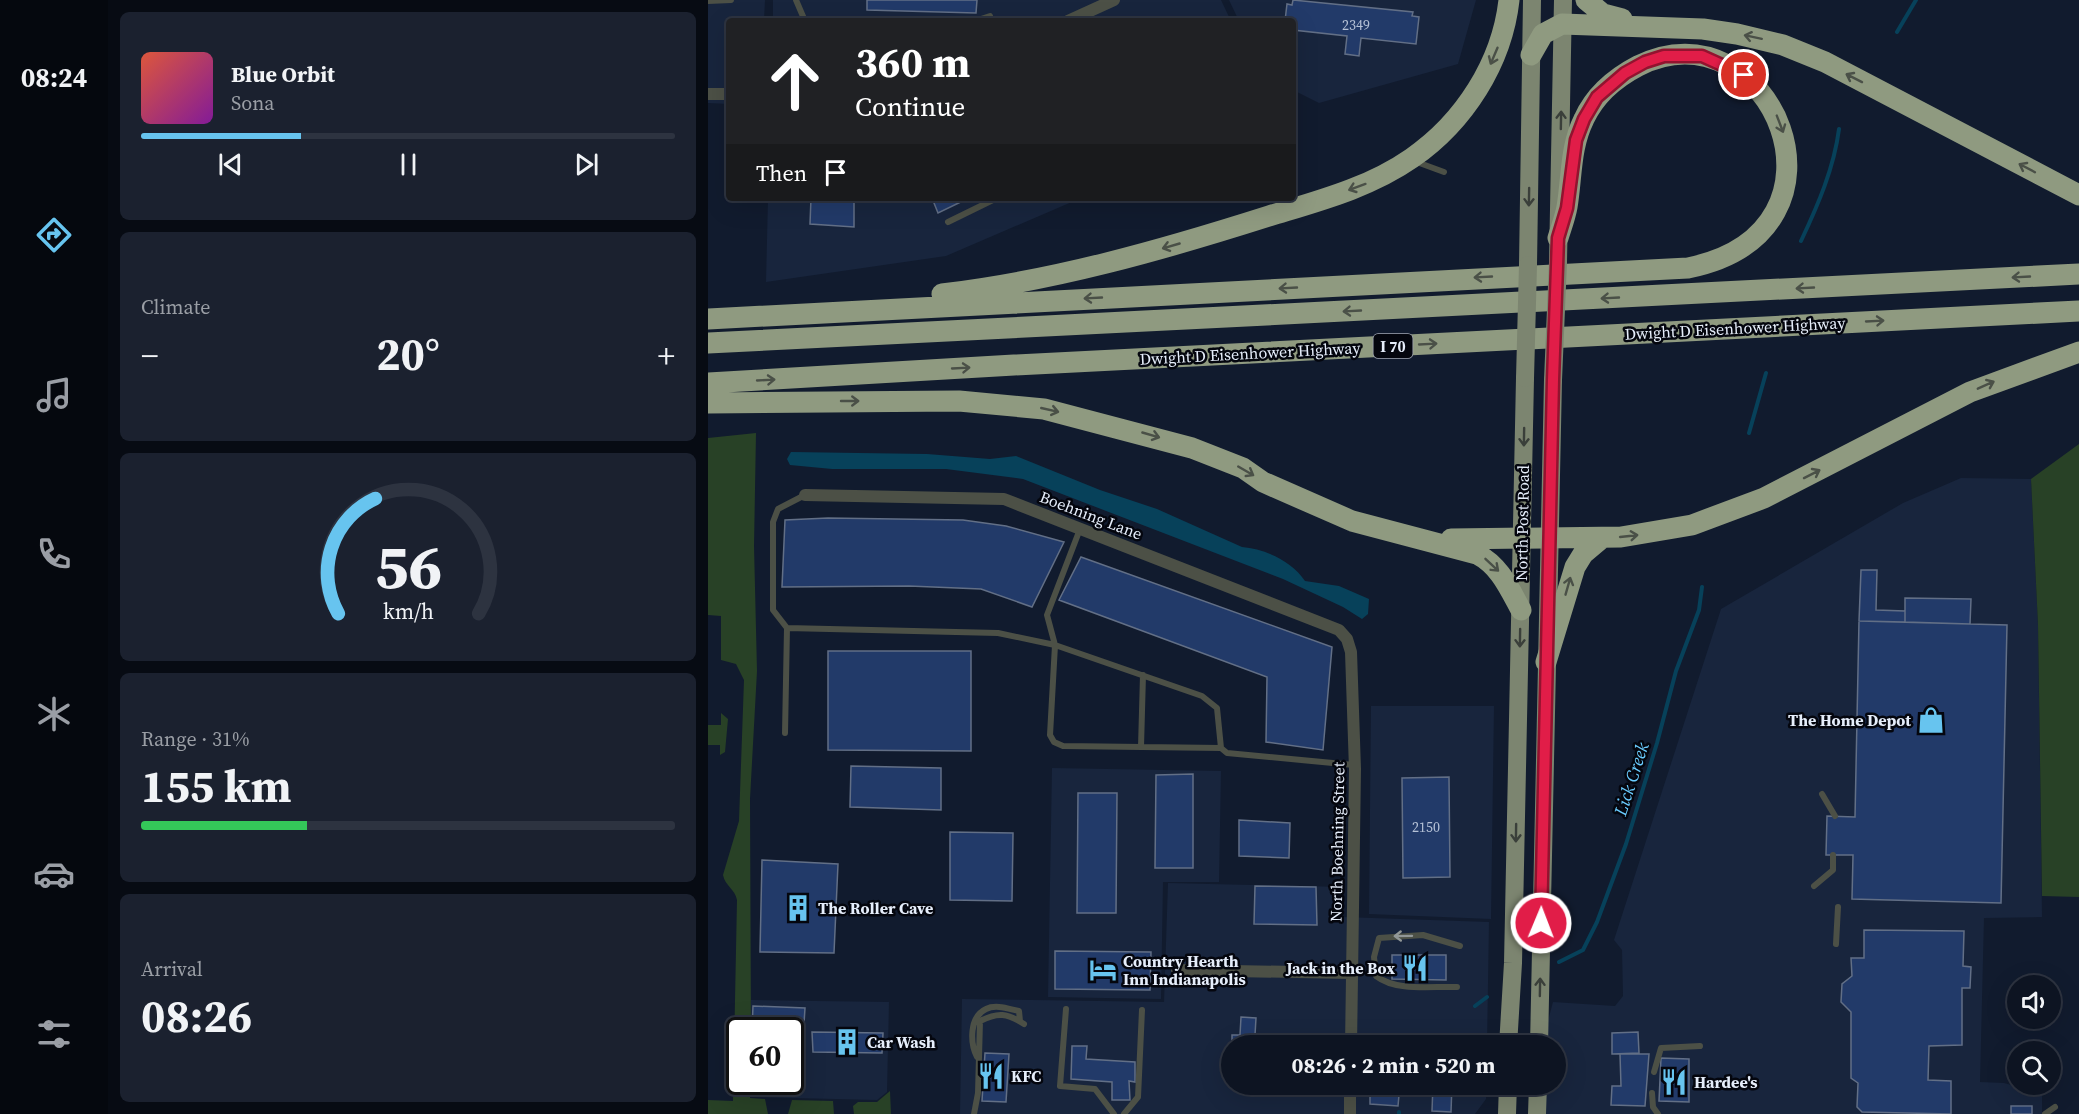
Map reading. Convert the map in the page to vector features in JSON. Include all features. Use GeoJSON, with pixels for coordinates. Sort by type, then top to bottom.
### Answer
{"type":"FeatureCollection","features":[{"type":"Feature","properties":{"kind":"highway"},"geometry":{"type":"LineString","coordinates":[[710,318],[954,292],[1068,272],[1195,239],[1358,188],[1411,159],[1447,128],[1477,90],[1500,43],[1509,0]]}},
{"type":"Feature","properties":{"kind":"highway"},"geometry":{"type":"LineString","coordinates":[[1586,0],[1603,15],[1652,27]]}},
{"type":"Feature","properties":{"kind":"highway"},"geometry":{"type":"LineString","coordinates":[[1531,55],[1543,34],[1562,24],[1652,27],[1737,34],[1801,52],[2079,195]]}},
{"type":"Feature","properties":{"kind":"highway"},"geometry":{"type":"LineString","coordinates":[[710,318],[1688,268],[1708,264],[1732,254],[1751,243],[1769,223],[1781,199],[1787,174],[1788,151],[1778,118],[1759,89],[1744,75],[1702,56],[1664,56],[1625,73],[1597,97],[1584,119],[1576,140],[1567,208],[1558,238]]}},
{"type":"Feature","properties":{"kind":"highway","name":"I 70"},"geometry":{"type":"LineString","coordinates":[[708,343],[2079,274]]}},
{"type":"Feature","properties":{"kind":"highway","name":"Dwight D Eisenhower Highway"},"geometry":{"type":"LineString","coordinates":[[708,383],[1014,365],[2079,311]]}},
{"type":"Feature","properties":{"kind":"highway"},"geometry":{"type":"LineString","coordinates":[[1418,539],[1549,536],[1602,538],[1673,530],[1742,508],[1970,392],[2079,352]]}},
{"type":"Feature","properties":{"kind":"highway"},"geometry":{"type":"LineString","coordinates":[[708,403],[959,401],[1044,409],[1192,448],[1243,468],[1263,482],[1330,512],[1396,535],[1477,554],[1488,560],[1506,581],[1521,610]]}},
{"type":"Feature","properties":{"kind":"highway"},"geometry":{"type":"LineString","coordinates":[[1546,662],[1575,567],[1583,554],[1602,538]]}},
{"type":"Feature","properties":{"kind":"main road","name":"North Post Road"},"geometry":{"type":"LineString","coordinates":[[1508,1035],[1513,963],[1532,0]]}},
{"type":"Feature","properties":{"kind":"main road","name":"North Post Road"},"geometry":{"type":"LineString","coordinates":[[1539,1035],[1563,0]]}},
{"type":"Feature","properties":{"kind":"main road"},"geometry":{"type":"LineString","coordinates":[[1508,1024],[1539,1019]]}},
{"type":"Feature","properties":{"kind":"main road"},"geometry":{"type":"LineString","coordinates":[[1507,1114],[1508,1095]]}},
{"type":"Feature","properties":{"kind":"main road"},"geometry":{"type":"LineString","coordinates":[[1538,1095],[1538,1114]]}},
{"type":"Feature","properties":{"kind":"street"},"geometry":{"type":"LineString","coordinates":[[1075,18],[1114,0]]}},
{"type":"Feature","properties":{"kind":"street"},"geometry":{"type":"LineString","coordinates":[[708,93],[726,94]]}},
{"type":"Feature","properties":{"kind":"street","name":"Boehning Lane"},"geometry":{"type":"LineString","coordinates":[[805,495],[1004,499],[1329,624],[1347,639]]}},
{"type":"Feature","properties":{"kind":"street","name":"North Boehning Street"},"geometry":{"type":"LineString","coordinates":[[1347,639],[1351,652],[1355,765],[1351,1035]]}},
{"type":"Feature","properties":{"kind":"street"},"geometry":{"type":"LineString","coordinates":[[1177,970],[1352,973]]}},
{"type":"Feature","properties":{"kind":"street"},"geometry":{"type":"LineString","coordinates":[[1350,1095],[1350,1114]]}},
{"type":"Feature","properties":{"kind":"lane"},"geometry":{"type":"LineString","coordinates":[[708,1],[731,0]]}},
{"type":"Feature","properties":{"kind":"lane"},"geometry":{"type":"LineString","coordinates":[[796,0],[804,18]]}},
{"type":"Feature","properties":{"kind":"lane"},"geometry":{"type":"LineString","coordinates":[[984,18],[990,16]]}},
{"type":"Feature","properties":{"kind":"lane"},"geometry":{"type":"LineString","coordinates":[[1411,159],[1444,172]]}},
{"type":"Feature","properties":{"kind":"lane"},"geometry":{"type":"LineString","coordinates":[[948,222],[992,201]]}},
{"type":"Feature","properties":{"kind":"lane"},"geometry":{"type":"LineString","coordinates":[[785,733],[786,628],[773,610],[773,522],[778,509],[805,495]]}},
{"type":"Feature","properties":{"kind":"lane"},"geometry":{"type":"LineString","coordinates":[[1080,528],[1047,615],[1055,645],[1050,735],[1054,742],[1063,746],[1221,748],[1227,753],[1355,765]]}},
{"type":"Feature","properties":{"kind":"lane"},"geometry":{"type":"LineString","coordinates":[[786,628],[998,633],[1055,645],[1202,696],[1218,708],[1221,748]]}},
{"type":"Feature","properties":{"kind":"lane"},"geometry":{"type":"LineString","coordinates":[[1141,747],[1143,675]]}},
{"type":"Feature","properties":{"kind":"lane"},"geometry":{"type":"LineString","coordinates":[[1822,794],[1835,816]]}},
{"type":"Feature","properties":{"kind":"lane"},"geometry":{"type":"LineString","coordinates":[[1815,886],[1833,870],[1833,855]]}},
{"type":"Feature","properties":{"kind":"lane"},"geometry":{"type":"LineString","coordinates":[[1836,945],[1838,907]]}},
{"type":"Feature","properties":{"kind":"lane"},"geometry":{"type":"LineString","coordinates":[[1457,987],[1399,986],[1384,982],[1376,976],[1374,957],[1379,938],[1424,935],[1460,946]]}},
{"type":"Feature","properties":{"kind":"lane"},"geometry":{"type":"LineString","coordinates":[[1066,1009],[1060,1086],[1095,1089],[1114,1114]]}},
{"type":"Feature","properties":{"kind":"lane"},"geometry":{"type":"LineString","coordinates":[[1124,1114],[1138,1097],[1142,1010]]}},
{"type":"Feature","properties":{"kind":"lane"},"geometry":{"type":"LineString","coordinates":[[974,1114],[978,1093],[980,1022],[992,1015],[1008,1013],[1022,1023]]}},
{"type":"Feature","properties":{"kind":"lane"},"geometry":{"type":"LineString","coordinates":[[1654,1072],[1661,1048],[1700,1046]]}},
{"type":"Feature","properties":{"kind":"lane"},"geometry":{"type":"LineString","coordinates":[[1652,1093],[1653,1107],[1658,1114]]}},
{"type":"Feature","properties":{"kind":"lane"},"geometry":{"type":"LineString","coordinates":[[2045,1114],[2055,1107]]}},
{"type":"Feature","properties":{"kind":"shaded area"},"geometry":{"type":"Polygon","coordinates":[[[708,0],[765,0],[764,18],[726,18],[726,104],[708,103],[708,0]]]}},
{"type":"Feature","properties":{"kind":"shaded area"},"geometry":{"type":"Polygon","coordinates":[[[773,0],[1221,0],[1230,18],[773,18],[773,0]]]}},
{"type":"Feature","properties":{"kind":"shaded area"},"geometry":{"type":"Polygon","coordinates":[[[1229,0],[1476,0],[1458,64],[1319,103],[1296,92],[1296,18],[1238,18],[1229,0]]]}},
{"type":"Feature","properties":{"kind":"shaded area"},"geometry":{"type":"Polygon","coordinates":[[[768,201],[1074,201],[946,256],[766,282],[768,201]]]}},
{"type":"Feature","properties":{"kind":"shaded area"},"geometry":{"type":"Polygon","coordinates":[[[791,452],[927,454],[990,459],[1016,456],[1100,490],[1157,509],[1242,547],[1269,553],[1293,568],[1305,581],[1339,586],[1369,599],[1368,614],[1362,619],[1343,607],[1283,579],[1023,479],[946,469],[832,469],[790,465],[787,459],[791,452]]]}},
{"type":"Feature","properties":{"kind":"shaded area"},"geometry":{"type":"Polygon","coordinates":[[[1961,478],[2031,479],[2038,625],[2042,917],[1984,918],[1980,1082],[2007,1084],[2007,1095],[2042,1095],[2042,1114],[1545,1114],[1545,1095],[1566,1095],[1566,1035],[1546,1035],[1553,1002],[1615,1006],[1623,996],[1622,950],[1614,940],[1721,609],[1903,503],[1961,478]]]}},
{"type":"Feature","properties":{"kind":"shaded area"},"geometry":{"type":"Polygon","coordinates":[[[1371,706],[1494,706],[1491,919],[1369,914],[1371,706]]]}},
{"type":"Feature","properties":{"kind":"shaded area"},"geometry":{"type":"Polygon","coordinates":[[[1052,768],[1221,771],[1219,882],[1163,882],[1161,999],[1048,997],[1052,768]]]}},
{"type":"Feature","properties":{"kind":"shaded area"},"geometry":{"type":"Polygon","coordinates":[[[1168,883],[1343,887],[1343,917],[1489,922],[1487,1035],[1221,1035],[1221,1095],[1486,1095],[1486,1099],[1475,1114],[960,1114],[962,999],[1164,1002],[1168,883]]]}},
{"type":"Feature","properties":{"kind":"shaded area"},"geometry":{"type":"Polygon","coordinates":[[[751,1000],[889,1002],[887,1092],[877,1100],[751,1097],[751,1095],[804,1095],[804,1017],[751,1017],[751,1000]]]}},
{"type":"Feature","properties":{"kind":"green space"},"geometry":{"type":"Polygon","coordinates":[[[756,433],[754,546],[757,671],[750,799],[751,1017],[735,1017],[737,900],[723,875],[739,821],[744,680],[736,664],[721,660],[721,616],[708,615],[708,438],[756,433]]]}},
{"type":"Feature","properties":{"kind":"green space"},"geometry":{"type":"Polygon","coordinates":[[[2079,444],[2079,897],[2042,896],[2038,625],[2031,479],[2079,444]]]}},
{"type":"Feature","properties":{"kind":"green space"},"geometry":{"type":"Polygon","coordinates":[[[721,713],[728,719],[725,752],[720,755],[720,745],[708,745],[708,725],[721,725],[721,713]]]}},
{"type":"Feature","properties":{"kind":"green space"},"geometry":{"type":"Polygon","coordinates":[[[890,1091],[891,1114],[854,1114],[853,1106],[858,1102],[877,1102],[890,1091]]]}},
{"type":"Feature","properties":{"kind":"green space"},"geometry":{"type":"Polygon","coordinates":[[[733,1095],[750,1095],[750,1098],[765,1099],[768,1114],[708,1114],[708,1100],[733,1101],[733,1095]]]}},
{"type":"Feature","properties":{"kind":"green space"},"geometry":{"type":"Polygon","coordinates":[[[792,1100],[833,1101],[834,1114],[788,1114],[792,1100]]]}},
{"type":"Feature","properties":{"kind":"building"},"geometry":{"type":"Polygon","coordinates":[[[867,0],[977,0],[976,13],[867,10],[867,0]]]}},
{"type":"Feature","properties":{"kind":"building"},"geometry":{"type":"Polygon","coordinates":[[[1293,0],[1413,12],[1412,16],[1419,17],[1416,44],[1361,38],[1359,56],[1345,54],[1347,36],[1296,30],[1296,18],[1285,18],[1287,4],[1292,5],[1293,0]]]}},
{"type":"Feature","properties":{"kind":"building"},"geometry":{"type":"Polygon","coordinates":[[[811,201],[854,201],[854,227],[810,224],[811,201]]]}},
{"type":"Feature","properties":{"kind":"building"},"geometry":{"type":"Polygon","coordinates":[[[933,201],[963,201],[938,213],[933,201]]]}},
{"type":"Feature","properties":{"kind":"building"},"geometry":{"type":"Polygon","coordinates":[[[828,518],[963,520],[1006,526],[1064,542],[1032,607],[981,589],[909,586],[782,587],[785,520],[828,518]]]}},
{"type":"Feature","properties":{"kind":"building"},"geometry":{"type":"Polygon","coordinates":[[[1081,557],[1332,647],[1323,750],[1266,742],[1267,677],[1059,600],[1081,557]]]}},
{"type":"Feature","properties":{"kind":"building"},"geometry":{"type":"Polygon","coordinates":[[[1861,570],[1877,570],[1876,610],[1905,611],[1905,622],[1859,621],[1861,570]]]}},
{"type":"Feature","properties":{"kind":"building"},"geometry":{"type":"Polygon","coordinates":[[[1905,598],[1971,599],[1970,624],[1905,622],[1905,598]]]}},
{"type":"Feature","properties":{"kind":"building","name":"The Home Depot"},"geometry":{"type":"Polygon","coordinates":[[[1859,621],[2007,625],[2001,903],[1852,899],[1853,855],[1826,855],[1827,816],[1855,817],[1859,621]]]}},
{"type":"Feature","properties":{"kind":"building"},"geometry":{"type":"Polygon","coordinates":[[[828,651],[971,651],[971,751],[828,750],[828,651]]]}},
{"type":"Feature","properties":{"kind":"building"},"geometry":{"type":"Polygon","coordinates":[[[851,766],[941,768],[941,810],[850,807],[851,766]]]}},
{"type":"Feature","properties":{"kind":"building"},"geometry":{"type":"Polygon","coordinates":[[[1193,774],[1193,868],[1155,868],[1156,775],[1193,774]]]}},
{"type":"Feature","properties":{"kind":"building"},"geometry":{"type":"Polygon","coordinates":[[[1449,777],[1450,877],[1403,878],[1402,778],[1449,777]]]}},
{"type":"Feature","properties":{"kind":"building"},"geometry":{"type":"Polygon","coordinates":[[[1078,793],[1117,793],[1116,913],[1077,913],[1078,793]]]}},
{"type":"Feature","properties":{"kind":"building"},"geometry":{"type":"Polygon","coordinates":[[[1239,820],[1290,823],[1289,858],[1239,856],[1239,820]]]}},
{"type":"Feature","properties":{"kind":"building"},"geometry":{"type":"Polygon","coordinates":[[[950,832],[1013,833],[1012,901],[950,900],[950,832]]]}},
{"type":"Feature","properties":{"kind":"building","name":"The Roller Cave"},"geometry":{"type":"Polygon","coordinates":[[[762,860],[838,864],[834,953],[760,952],[762,860]]]}},
{"type":"Feature","properties":{"kind":"building"},"geometry":{"type":"Polygon","coordinates":[[[1255,886],[1316,887],[1317,925],[1254,924],[1255,886]]]}},
{"type":"Feature","properties":{"kind":"building"},"geometry":{"type":"Polygon","coordinates":[[[1864,930],[1964,931],[1963,966],[1971,967],[1970,988],[1962,988],[1962,1045],[1929,1046],[1928,1080],[1951,1081],[1951,1114],[1862,1112],[1857,1107],[1858,1083],[1851,1078],[1851,1012],[1841,1002],[1842,984],[1852,976],[1851,958],[1864,958],[1864,930]]]}},
{"type":"Feature","properties":{"kind":"building","name":"Country Hearth Inn Indianapolis"},"geometry":{"type":"Polygon","coordinates":[[[1055,951],[1151,952],[1150,990],[1055,989],[1055,951]]]}},
{"type":"Feature","properties":{"kind":"building"},"geometry":{"type":"Polygon","coordinates":[[[1392,955],[1446,955],[1446,980],[1392,979],[1392,955]]]}},
{"type":"Feature","properties":{"kind":"building"},"geometry":{"type":"Polygon","coordinates":[[[753,1006],[805,1008],[804,1024],[804,1017],[753,1017],[753,1006]]]}},
{"type":"Feature","properties":{"kind":"building"},"geometry":{"type":"Polygon","coordinates":[[[1241,1017],[1256,1018],[1255,1035],[1240,1035],[1241,1017]]]}},
{"type":"Feature","properties":{"kind":"building","name":"Car Wash"},"geometry":{"type":"Polygon","coordinates":[[[812,1032],[883,1033],[882,1053],[813,1052],[812,1032]]]}},
{"type":"Feature","properties":{"kind":"building"},"geometry":{"type":"Polygon","coordinates":[[[1638,1032],[1639,1053],[1612,1054],[1612,1033],[1638,1032]]]}},
{"type":"Feature","properties":{"kind":"building"},"geometry":{"type":"Polygon","coordinates":[[[1072,1046],[1087,1046],[1086,1059],[1135,1062],[1135,1082],[1129,1081],[1130,1100],[1112,1100],[1112,1082],[1071,1079],[1072,1046]]]}},
{"type":"Feature","properties":{"kind":"building"},"geometry":{"type":"Polygon","coordinates":[[[985,1053],[1009,1054],[1006,1102],[982,1101],[985,1053]]]}},
{"type":"Feature","properties":{"kind":"building"},"geometry":{"type":"Polygon","coordinates":[[[1620,1054],[1649,1054],[1645,1106],[1611,1105],[1612,1086],[1621,1086],[1620,1054]]]}},
{"type":"Feature","properties":{"kind":"building"},"geometry":{"type":"Polygon","coordinates":[[[1661,1058],[1689,1059],[1689,1102],[1659,1101],[1661,1058]]]}},
{"type":"Feature","properties":{"kind":"building"},"geometry":{"type":"Polygon","coordinates":[[[1370,1095],[1399,1095],[1398,1106],[1370,1104],[1370,1095]]]}},
{"type":"Feature","properties":{"kind":"building"},"geometry":{"type":"Polygon","coordinates":[[[1433,1095],[1452,1095],[1451,1112],[1432,1111],[1433,1095]]]}},
{"type":"Feature","properties":{"kind":"building"},"geometry":{"type":"Polygon","coordinates":[[[2011,1106],[2032,1106],[2032,1114],[2011,1114],[2011,1106]]]}},
{"type":"Feature","properties":{"kind":"waterway","name":"Lick Creek"},"geometry":{"type":"LineString","coordinates":[[1897,32],[1916,0]]}},
{"type":"Feature","properties":{"kind":"waterway","name":"Lick Creek"},"geometry":{"type":"LineString","coordinates":[[1801,241],[1824,186],[1837,144],[1839,129]]}},
{"type":"Feature","properties":{"kind":"waterway","name":"Lick Creek"},"geometry":{"type":"LineString","coordinates":[[1749,433],[1766,373]]}},
{"type":"Feature","properties":{"kind":"waterway","name":"Lick Creek"},"geometry":{"type":"LineString","coordinates":[[1559,962],[1583,950],[1597,922],[1626,844],[1676,671],[1699,610],[1702,587]]}},
{"type":"Feature","properties":{"kind":"waterway","name":"Lick Creek"},"geometry":{"type":"LineString","coordinates":[[1475,1006],[1487,997]]}},
{"type":"Feature","properties":{"kind":"place","name":"The Home Depot"},"geometry":{"type":"Point","coordinates":[1931,720]}},
{"type":"Feature","properties":{"kind":"place","name":"The Roller Cave"},"geometry":{"type":"Point","coordinates":[798,908]}},
{"type":"Feature","properties":{"kind":"place","name":"Jack in the Box"},"geometry":{"type":"Point","coordinates":[1415,968]}},
{"type":"Feature","properties":{"kind":"place","name":"Country Hearth Inn Indianapolis"},"geometry":{"type":"Point","coordinates":[1103,970]}},
{"type":"Feature","properties":{"kind":"place","name":"Car Wash"},"geometry":{"type":"Point","coordinates":[847,1042]}},
{"type":"Feature","properties":{"kind":"place","name":"KFC"},"geometry":{"type":"Point","coordinates":[991,1076]}},
{"type":"Feature","properties":{"kind":"place","name":"Hardee's"},"geometry":{"type":"Point","coordinates":[1674,1082]}},
{"type":"Feature","properties":{"kind":"route"},"geometry":{"type":"LineString","coordinates":[[1541,923],[1558,238],[1567,208],[1570,171],[1576,140],[1584,119],[1597,97],[1625,73],[1645,62],[1664,56],[1702,56],[1720,62],[1744,75]]}}]}
